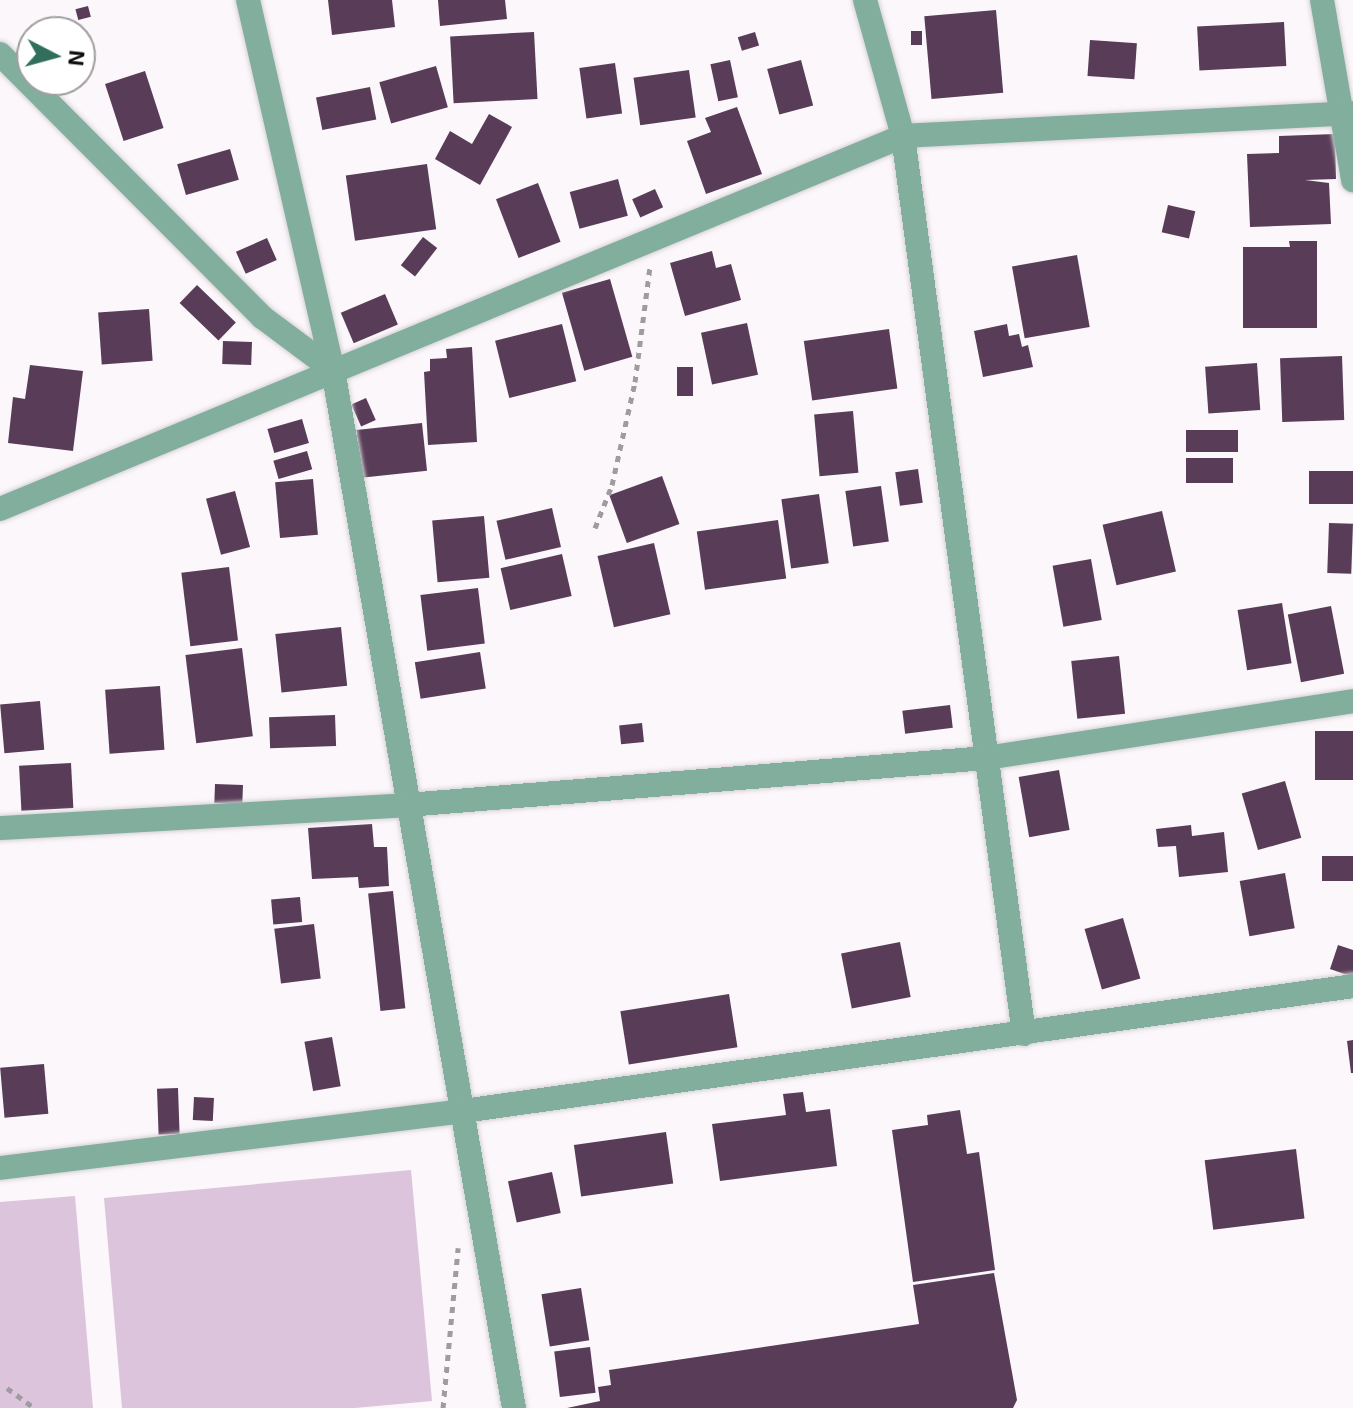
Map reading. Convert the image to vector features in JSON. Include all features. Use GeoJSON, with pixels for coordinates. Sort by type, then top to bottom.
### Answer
{"type":"FeatureCollection","features":[{"type":"Feature","properties":{"kind":"street"},"geometry":{"type":"LineString","coordinates":[[248,0],[333,370],[514,1408]]}},
{"type":"Feature","properties":{"kind":"street"},"geometry":{"type":"LineString","coordinates":[[865,0],[903,136],[1024,1034]]}},
{"type":"Feature","properties":{"kind":"street"},"geometry":{"type":"LineString","coordinates":[[1322,0],[1349,114],[1353,180]]}},
{"type":"Feature","properties":{"kind":"street"},"geometry":{"type":"LineString","coordinates":[[0,54],[262,317],[333,370]]}},
{"type":"Feature","properties":{"kind":"street"},"geometry":{"type":"LineString","coordinates":[[0,509],[903,136],[1349,114]]}},
{"type":"Feature","properties":{"kind":"street"},"geometry":{"type":"LineString","coordinates":[[0,828],[407,805],[986,758],[1353,701]]}},
{"type":"Feature","properties":{"kind":"street"},"geometry":{"type":"LineString","coordinates":[[0,1168],[463,1111],[1353,986]]}},
{"type":"Feature","properties":{"kind":"path"},"geometry":{"type":"LineString","coordinates":[[595,528],[612,485],[635,382],[654,238]]}},
{"type":"Feature","properties":{"kind":"path"},"geometry":{"type":"LineString","coordinates":[[443,1408],[450,1286],[459,1242]]}},
{"type":"Feature","properties":{"kind":"path"},"geometry":{"type":"LineString","coordinates":[[7,1388],[35,1408]]}},
{"type":"Feature","properties":{"kind":"shaded area"},"geometry":{"type":"Polygon","coordinates":[[[411,1170],[432,1401],[355,1408],[122,1408],[104,1198],[411,1170]]]}},
{"type":"Feature","properties":{"kind":"shaded area"},"geometry":{"type":"Polygon","coordinates":[[[75,1196],[93,1408],[0,1408],[0,1202],[75,1196]]]}},
{"type":"Feature","properties":{"kind":"building"},"geometry":{"type":"Polygon","coordinates":[[[328,0],[392,0],[395,27],[332,35],[328,0]]]}},
{"type":"Feature","properties":{"kind":"building"},"geometry":{"type":"Polygon","coordinates":[[[438,0],[505,0],[507,19],[440,26],[438,0]]]}},
{"type":"Feature","properties":{"kind":"building"},"geometry":{"type":"Polygon","coordinates":[[[88,6],[91,16],[77,16],[75,9],[88,6]]]}},
{"type":"Feature","properties":{"kind":"building"},"geometry":{"type":"Polygon","coordinates":[[[996,10],[1003,93],[932,99],[924,16],[996,10]]]}},
{"type":"Feature","properties":{"kind":"building"},"geometry":{"type":"Polygon","coordinates":[[[1284,22],[1286,66],[1199,70],[1197,27],[1284,22]]]}},
{"type":"Feature","properties":{"kind":"building"},"geometry":{"type":"Polygon","coordinates":[[[911,31],[922,31],[922,45],[911,45],[911,31]]]}},
{"type":"Feature","properties":{"kind":"building"},"geometry":{"type":"Polygon","coordinates":[[[534,32],[538,99],[454,103],[450,36],[534,32]]]}},
{"type":"Feature","properties":{"kind":"building"},"geometry":{"type":"Polygon","coordinates":[[[755,32],[759,45],[742,51],[738,37],[755,32]]]}},
{"type":"Feature","properties":{"kind":"building"},"geometry":{"type":"Polygon","coordinates":[[[1090,40],[1137,43],[1134,79],[1087,76],[1090,40]]]}},
{"type":"Feature","properties":{"kind":"building"},"geometry":{"type":"Polygon","coordinates":[[[730,60],[738,97],[718,101],[710,64],[730,60]]]}},
{"type":"Feature","properties":{"kind":"building"},"geometry":{"type":"Polygon","coordinates":[[[801,60],[813,105],[779,114],[767,69],[801,60]]]}},
{"type":"Feature","properties":{"kind":"building"},"geometry":{"type":"Polygon","coordinates":[[[615,63],[622,114],[586,119],[579,68],[615,63]]]}},
{"type":"Feature","properties":{"kind":"building"},"geometry":{"type":"Polygon","coordinates":[[[436,66],[448,107],[391,124],[379,82],[436,66]]]}},
{"type":"Feature","properties":{"kind":"building"},"geometry":{"type":"Polygon","coordinates":[[[689,70],[696,118],[640,125],[634,78],[689,70]]]}},
{"type":"Feature","properties":{"kind":"building"},"geometry":{"type":"Polygon","coordinates":[[[145,71],[164,128],[124,141],[105,84],[145,71]]]}},
{"type":"Feature","properties":{"kind":"building"},"geometry":{"type":"Polygon","coordinates":[[[370,87],[376,119],[322,130],[316,97],[370,87]]]}},
{"type":"Feature","properties":{"kind":"building"},"geometry":{"type":"Polygon","coordinates":[[[737,107],[762,174],[706,194],[687,141],[711,132],[705,118],[737,107]]]}},
{"type":"Feature","properties":{"kind":"building"},"geometry":{"type":"Polygon","coordinates":[[[489,114],[512,127],[480,185],[435,159],[450,131],[472,144],[489,114]]]}},
{"type":"Feature","properties":{"kind":"building"},"geometry":{"type":"Polygon","coordinates":[[[1335,134],[1336,179],[1305,180],[1329,183],[1331,224],[1250,227],[1247,154],[1279,153],[1279,136],[1335,134]]]}},
{"type":"Feature","properties":{"kind":"building"},"geometry":{"type":"Polygon","coordinates":[[[230,149],[239,180],[186,195],[177,164],[230,149]]]}},
{"type":"Feature","properties":{"kind":"building"},"geometry":{"type":"Polygon","coordinates":[[[427,164],[436,229],[355,241],[346,175],[427,164]]]}},
{"type":"Feature","properties":{"kind":"building"},"geometry":{"type":"Polygon","coordinates":[[[618,179],[628,216],[580,229],[570,192],[618,179]]]}},
{"type":"Feature","properties":{"kind":"building"},"geometry":{"type":"Polygon","coordinates":[[[538,183],[561,242],[519,258],[496,199],[538,183]]]}},
{"type":"Feature","properties":{"kind":"building"},"geometry":{"type":"Polygon","coordinates":[[[655,189],[663,207],[640,217],[632,199],[655,189]]]}},
{"type":"Feature","properties":{"kind":"building"},"geometry":{"type":"Polygon","coordinates":[[[1168,205],[1195,211],[1189,239],[1162,232],[1168,205]]]}},
{"type":"Feature","properties":{"kind":"building"},"geometry":{"type":"Polygon","coordinates":[[[423,237],[437,248],[415,276],[401,265],[423,237]]]}},
{"type":"Feature","properties":{"kind":"building"},"geometry":{"type":"Polygon","coordinates":[[[267,238],[277,260],[246,274],[236,252],[267,238]]]}},
{"type":"Feature","properties":{"kind":"building"},"geometry":{"type":"Polygon","coordinates":[[[1289,241],[1317,241],[1317,328],[1243,328],[1243,247],[1290,247],[1289,241]]]}},
{"type":"Feature","properties":{"kind":"building"},"geometry":{"type":"Polygon","coordinates":[[[712,251],[716,268],[731,264],[741,300],[685,316],[670,263],[712,251]]]}},
{"type":"Feature","properties":{"kind":"building"},"geometry":{"type":"Polygon","coordinates":[[[1077,255],[1090,327],[1025,338],[1012,266],[1077,255]]]}},
{"type":"Feature","properties":{"kind":"building"},"geometry":{"type":"Polygon","coordinates":[[[610,279],[632,357],[584,371],[562,293],[610,279]]]}},
{"type":"Feature","properties":{"kind":"building"},"geometry":{"type":"Polygon","coordinates":[[[197,285],[236,323],[218,340],[180,303],[197,285]]]}},
{"type":"Feature","properties":{"kind":"building"},"geometry":{"type":"Polygon","coordinates":[[[385,294],[398,324],[354,343],[341,313],[385,294]]]}},
{"type":"Feature","properties":{"kind":"building"},"geometry":{"type":"Polygon","coordinates":[[[149,309],[153,361],[102,364],[98,313],[149,309]]]}},
{"type":"Feature","properties":{"kind":"building"},"geometry":{"type":"Polygon","coordinates":[[[747,323],[758,375],[712,385],[701,333],[747,323]]]}},
{"type":"Feature","properties":{"kind":"building"},"geometry":{"type":"Polygon","coordinates":[[[562,324],[576,381],[509,398],[495,341],[562,324]]]}},
{"type":"Feature","properties":{"kind":"building"},"geometry":{"type":"Polygon","coordinates":[[[1007,324],[1009,336],[1019,334],[1022,347],[1028,345],[1033,367],[983,377],[974,331],[1007,324]]]}},
{"type":"Feature","properties":{"kind":"building"},"geometry":{"type":"Polygon","coordinates":[[[889,329],[897,388],[812,400],[804,341],[889,329]]]}},
{"type":"Feature","properties":{"kind":"building"},"geometry":{"type":"Polygon","coordinates":[[[223,341],[252,342],[251,365],[222,364],[223,341]]]}},
{"type":"Feature","properties":{"kind":"building"},"geometry":{"type":"Polygon","coordinates":[[[472,347],[477,442],[428,445],[424,372],[430,371],[430,359],[447,358],[446,349],[472,347]]]}},
{"type":"Feature","properties":{"kind":"building"},"geometry":{"type":"Polygon","coordinates":[[[1342,356],[1344,420],[1282,422],[1280,358],[1342,356]]]}},
{"type":"Feature","properties":{"kind":"building"},"geometry":{"type":"Polygon","coordinates":[[[1257,363],[1260,410],[1208,414],[1205,367],[1257,363]]]}},
{"type":"Feature","properties":{"kind":"building"},"geometry":{"type":"Polygon","coordinates":[[[30,365],[83,371],[73,451],[8,443],[13,397],[25,399],[30,365]]]}},
{"type":"Feature","properties":{"kind":"building"},"geometry":{"type":"Polygon","coordinates":[[[677,367],[693,367],[693,396],[677,396],[677,367]]]}},
{"type":"Feature","properties":{"kind":"building"},"geometry":{"type":"Polygon","coordinates":[[[366,398],[376,420],[361,426],[351,405],[366,398]]]}},
{"type":"Feature","properties":{"kind":"building"},"geometry":{"type":"Polygon","coordinates":[[[853,411],[858,473],[820,476],[814,414],[853,411]]]}},
{"type":"Feature","properties":{"kind":"building"},"geometry":{"type":"Polygon","coordinates":[[[302,419],[309,443],[274,453],[267,429],[302,419]]]}},
{"type":"Feature","properties":{"kind":"building"},"geometry":{"type":"Polygon","coordinates":[[[422,423],[427,471],[361,478],[356,430],[422,423]]]}},
{"type":"Feature","properties":{"kind":"building"},"geometry":{"type":"Polygon","coordinates":[[[1186,430],[1238,430],[1238,452],[1186,452],[1186,430]]]}},
{"type":"Feature","properties":{"kind":"building"},"geometry":{"type":"Polygon","coordinates":[[[307,451],[312,469],[279,479],[273,461],[307,451]]]}},
{"type":"Feature","properties":{"kind":"building"},"geometry":{"type":"Polygon","coordinates":[[[1186,458],[1233,458],[1233,483],[1186,483],[1186,458]]]}},
{"type":"Feature","properties":{"kind":"building"},"geometry":{"type":"Polygon","coordinates":[[[918,469],[923,503],[900,506],[895,472],[918,469]]]}},
{"type":"Feature","properties":{"kind":"building"},"geometry":{"type":"Polygon","coordinates":[[[1309,471],[1353,471],[1353,504],[1309,504],[1309,471]]]}},
{"type":"Feature","properties":{"kind":"building"},"geometry":{"type":"Polygon","coordinates":[[[662,476],[679,524],[627,543],[609,495],[662,476]]]}},
{"type":"Feature","properties":{"kind":"building"},"geometry":{"type":"Polygon","coordinates":[[[313,479],[318,535],[280,538],[275,482],[313,479]]]}},
{"type":"Feature","properties":{"kind":"building"},"geometry":{"type":"Polygon","coordinates":[[[881,486],[889,541],[853,546],[845,491],[881,486]]]}},
{"type":"Feature","properties":{"kind":"building"},"geometry":{"type":"Polygon","coordinates":[[[235,491],[250,547],[221,555],[206,499],[235,491]]]}},
{"type":"Feature","properties":{"kind":"building"},"geometry":{"type":"Polygon","coordinates":[[[819,494],[829,563],[791,569],[781,499],[819,494]]]}},
{"type":"Feature","properties":{"kind":"building"},"geometry":{"type":"Polygon","coordinates":[[[552,508],[561,547],[505,560],[496,521],[552,508]]]}},
{"type":"Feature","properties":{"kind":"building"},"geometry":{"type":"Polygon","coordinates":[[[1162,511],[1176,571],[1117,585],[1103,525],[1162,511]]]}},
{"type":"Feature","properties":{"kind":"building"},"geometry":{"type":"Polygon","coordinates":[[[484,516],[489,578],[438,582],[432,521],[484,516]]]}},
{"type":"Feature","properties":{"kind":"building"},"geometry":{"type":"Polygon","coordinates":[[[778,520],[786,578],[705,590],[697,531],[778,520]]]}},
{"type":"Feature","properties":{"kind":"building"},"geometry":{"type":"Polygon","coordinates":[[[1329,523],[1353,524],[1351,574],[1327,573],[1329,523]]]}},
{"type":"Feature","properties":{"kind":"building"},"geometry":{"type":"Polygon","coordinates":[[[654,543],[670,614],[614,627],[597,556],[654,543]]]}},
{"type":"Feature","properties":{"kind":"building"},"geometry":{"type":"Polygon","coordinates":[[[562,554],[572,596],[510,610],[501,568],[562,554]]]}},
{"type":"Feature","properties":{"kind":"building"},"geometry":{"type":"Polygon","coordinates":[[[1091,559],[1102,620],[1063,627],[1053,566],[1091,559]]]}},
{"type":"Feature","properties":{"kind":"building"},"geometry":{"type":"Polygon","coordinates":[[[229,567],[238,640],[190,646],[181,573],[229,567]]]}},
{"type":"Feature","properties":{"kind":"building"},"geometry":{"type":"Polygon","coordinates":[[[478,588],[485,644],[427,651],[420,595],[478,588]]]}},
{"type":"Feature","properties":{"kind":"building"},"geometry":{"type":"Polygon","coordinates":[[[1282,603],[1292,663],[1247,670],[1238,610],[1282,603]]]}},
{"type":"Feature","properties":{"kind":"building"},"geometry":{"type":"Polygon","coordinates":[[[1331,606],[1344,674],[1301,682],[1288,614],[1331,606]]]}},
{"type":"Feature","properties":{"kind":"building"},"geometry":{"type":"Polygon","coordinates":[[[341,627],[347,686],[282,693],[275,634],[341,627]]]}},
{"type":"Feature","properties":{"kind":"building"},"geometry":{"type":"Polygon","coordinates":[[[242,648],[253,736],[196,743],[185,655],[242,648]]]}},
{"type":"Feature","properties":{"kind":"building"},"geometry":{"type":"Polygon","coordinates":[[[480,652],[486,689],[421,699],[415,662],[480,652]]]}},
{"type":"Feature","properties":{"kind":"building"},"geometry":{"type":"Polygon","coordinates":[[[1119,656],[1125,714],[1077,719],[1071,661],[1119,656]]]}},
{"type":"Feature","properties":{"kind":"building"},"geometry":{"type":"Polygon","coordinates":[[[160,686],[164,750],[110,754],[105,690],[160,686]]]}},
{"type":"Feature","properties":{"kind":"building"},"geometry":{"type":"Polygon","coordinates":[[[40,701],[44,750],[4,753],[0,704],[40,701]]]}},
{"type":"Feature","properties":{"kind":"building"},"geometry":{"type":"Polygon","coordinates":[[[950,705],[953,728],[905,734],[902,711],[950,705]]]}},
{"type":"Feature","properties":{"kind":"building"},"geometry":{"type":"Polygon","coordinates":[[[335,715],[336,746],[270,748],[269,717],[335,715]]]}},
{"type":"Feature","properties":{"kind":"building"},"geometry":{"type":"Polygon","coordinates":[[[642,723],[644,742],[621,744],[619,725],[642,723]]]}},
{"type":"Feature","properties":{"kind":"building"},"geometry":{"type":"Polygon","coordinates":[[[1315,731],[1353,731],[1353,780],[1315,780],[1315,731]]]}},
{"type":"Feature","properties":{"kind":"building"},"geometry":{"type":"Polygon","coordinates":[[[71,763],[73,808],[21,811],[19,766],[71,763]]]}},
{"type":"Feature","properties":{"kind":"building"},"geometry":{"type":"Polygon","coordinates":[[[1059,770],[1070,830],[1029,837],[1019,777],[1059,770]]]}},
{"type":"Feature","properties":{"kind":"building"},"geometry":{"type":"Polygon","coordinates":[[[1285,781],[1301,838],[1258,850],[1242,793],[1285,781]]]}},
{"type":"Feature","properties":{"kind":"building"},"geometry":{"type":"Polygon","coordinates":[[[215,784],[243,785],[242,804],[214,803],[215,784]]]}},
{"type":"Feature","properties":{"kind":"building"},"geometry":{"type":"Polygon","coordinates":[[[372,824],[374,847],[387,847],[389,886],[359,888],[358,877],[312,879],[308,828],[372,824]]]}},
{"type":"Feature","properties":{"kind":"building"},"geometry":{"type":"Polygon","coordinates":[[[1191,825],[1192,836],[1224,832],[1228,872],[1179,877],[1176,846],[1158,847],[1156,829],[1191,825]]]}},
{"type":"Feature","properties":{"kind":"building"},"geometry":{"type":"Polygon","coordinates":[[[1322,856],[1353,856],[1353,881],[1322,881],[1322,856]]]}},
{"type":"Feature","properties":{"kind":"building"},"geometry":{"type":"Polygon","coordinates":[[[1285,873],[1295,928],[1249,936],[1240,881],[1285,873]]]}},
{"type":"Feature","properties":{"kind":"building"},"geometry":{"type":"Polygon","coordinates":[[[393,891],[405,1008],[380,1011],[368,894],[393,891]]]}},
{"type":"Feature","properties":{"kind":"building"},"geometry":{"type":"Polygon","coordinates":[[[300,897],[302,922],[273,924],[271,900],[300,897]]]}},
{"type":"Feature","properties":{"kind":"building"},"geometry":{"type":"Polygon","coordinates":[[[1123,918],[1140,979],[1102,990],[1085,929],[1123,918]]]}},
{"type":"Feature","properties":{"kind":"building"},"geometry":{"type":"Polygon","coordinates":[[[314,924],[321,979],[281,983],[274,929],[314,924]]]}},
{"type":"Feature","properties":{"kind":"building"},"geometry":{"type":"Polygon","coordinates":[[[900,942],[911,997],[852,1008],[841,953],[900,942]]]}},
{"type":"Feature","properties":{"kind":"building"},"geometry":{"type":"Polygon","coordinates":[[[1338,945],[1353,950],[1353,977],[1330,969],[1338,945]]]}},
{"type":"Feature","properties":{"kind":"building"},"geometry":{"type":"Polygon","coordinates":[[[729,994],[737,1047],[629,1065],[620,1011],[729,994]]]}},
{"type":"Feature","properties":{"kind":"building"},"geometry":{"type":"Polygon","coordinates":[[[332,1037],[341,1086],[313,1091],[304,1042],[332,1037]]]}},
{"type":"Feature","properties":{"kind":"building"},"geometry":{"type":"Polygon","coordinates":[[[1353,1040],[1353,1073],[1351,1073],[1347,1041],[1353,1040]]]}},
{"type":"Feature","properties":{"kind":"building"},"geometry":{"type":"Polygon","coordinates":[[[44,1064],[48,1114],[5,1118],[0,1068],[44,1064]]]}},
{"type":"Feature","properties":{"kind":"building"},"geometry":{"type":"Polygon","coordinates":[[[178,1088],[180,1134],[159,1135],[157,1089],[178,1088]]]}},
{"type":"Feature","properties":{"kind":"building"},"geometry":{"type":"Polygon","coordinates":[[[803,1092],[806,1112],[830,1109],[837,1166],[720,1181],[712,1124],[786,1115],[783,1094],[803,1092]]]}},
{"type":"Feature","properties":{"kind":"building"},"geometry":{"type":"Polygon","coordinates":[[[194,1097],[214,1098],[213,1121],[193,1120],[194,1097]]]}},
{"type":"Feature","properties":{"kind":"building"},"geometry":{"type":"Polygon","coordinates":[[[960,1110],[967,1154],[979,1152],[995,1270],[913,1282],[892,1130],[928,1125],[927,1115],[960,1110]]]}},
{"type":"Feature","properties":{"kind":"building"},"geometry":{"type":"Polygon","coordinates":[[[666,1132],[673,1183],[581,1196],[574,1145],[666,1132]]]}},
{"type":"Feature","properties":{"kind":"building"},"geometry":{"type":"Polygon","coordinates":[[[1296,1149],[1305,1218],[1213,1230],[1205,1160],[1296,1149]]]}},
{"type":"Feature","properties":{"kind":"building"},"geometry":{"type":"Polygon","coordinates":[[[552,1172],[561,1213],[517,1222],[508,1181],[552,1172]]]}},
{"type":"Feature","properties":{"kind":"building"},"geometry":{"type":"Polygon","coordinates":[[[994,1273],[1017,1400],[1013,1408],[567,1408],[600,1401],[598,1387],[611,1385],[609,1370],[919,1324],[913,1285],[994,1273]]]}},
{"type":"Feature","properties":{"kind":"building"},"geometry":{"type":"Polygon","coordinates":[[[581,1288],[589,1340],[550,1347],[541,1294],[581,1288]]]}},
{"type":"Feature","properties":{"kind":"building"},"geometry":{"type":"Polygon","coordinates":[[[590,1347],[596,1393],[560,1397],[554,1351],[590,1347]]]}}]}
